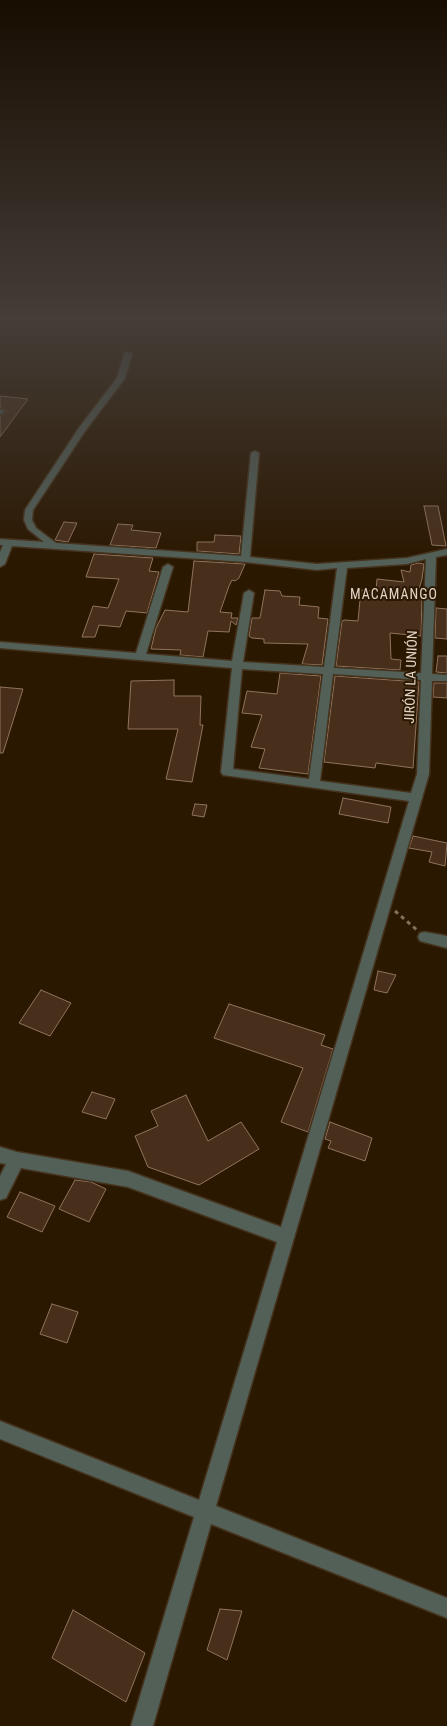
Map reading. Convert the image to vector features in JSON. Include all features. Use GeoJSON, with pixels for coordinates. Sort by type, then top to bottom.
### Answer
{"type":"FeatureCollection","features":[{"type":"Feature","properties":{"kind":"street"},"geometry":{"type":"LineString","coordinates":[[54,546],[32,529],[28,520],[29,510],[82,430],[106,399]]}},
{"type":"Feature","properties":{"kind":"street"},"geometry":{"type":"LineString","coordinates":[[245,559],[255,452]]}},
{"type":"Feature","properties":{"kind":"street"},"geometry":{"type":"LineString","coordinates":[[0,564],[4,542],[245,559],[317,567],[407,561],[447,552]]}},
{"type":"Feature","properties":{"kind":"street","name":"JIRÓN LA UNIÓN"},"geometry":{"type":"LineString","coordinates":[[142,1726],[423,774],[430,556]]}},
{"type":"Feature","properties":{"kind":"street"},"geometry":{"type":"LineString","coordinates":[[314,784],[342,566]]}},
{"type":"Feature","properties":{"kind":"street"},"geometry":{"type":"LineString","coordinates":[[140,656],[168,567]]}},
{"type":"Feature","properties":{"kind":"street"},"geometry":{"type":"LineString","coordinates":[[249,593],[238,665],[228,772],[416,798]]}},
{"type":"Feature","properties":{"kind":"street"},"geometry":{"type":"LineString","coordinates":[[0,645],[238,665],[427,675],[447,678]]}},
{"type":"Feature","properties":{"kind":"street"},"geometry":{"type":"LineString","coordinates":[[425,937],[447,942]]}},
{"type":"Feature","properties":{"kind":"street"},"geometry":{"type":"LineString","coordinates":[[0,1155],[17,1160],[128,1178],[286,1238]]}},
{"type":"Feature","properties":{"kind":"street"},"geometry":{"type":"LineString","coordinates":[[0,1192],[17,1160]]}},
{"type":"Feature","properties":{"kind":"street"},"geometry":{"type":"LineString","coordinates":[[0,1430],[447,1608]]}},
{"type":"Feature","properties":{"kind":"path"},"geometry":{"type":"LineString","coordinates":[[385,902],[425,937]]}},
{"type":"Feature","properties":{"kind":"building"},"geometry":{"type":"Polygon","coordinates":[[[0,399],[28,399],[0,437],[0,417],[7,411],[0,407],[0,399]]]}},
{"type":"Feature","properties":{"kind":"building"},"geometry":{"type":"Polygon","coordinates":[[[424,506],[438,506],[446,546],[432,545],[424,506]]]}},
{"type":"Feature","properties":{"kind":"building"},"geometry":{"type":"Polygon","coordinates":[[[64,522],[77,523],[68,542],[55,540],[64,522]]]}},
{"type":"Feature","properties":{"kind":"building"},"geometry":{"type":"Polygon","coordinates":[[[118,524],[133,525],[131,530],[161,533],[156,548],[110,545],[118,524]]]}},
{"type":"Feature","properties":{"kind":"building"},"geometry":{"type":"Polygon","coordinates":[[[215,535],[241,536],[239,554],[197,551],[197,542],[214,542],[215,535]]]}},
{"type":"Feature","properties":{"kind":"building"},"geometry":{"type":"Polygon","coordinates":[[[94,554],[153,558],[149,571],[159,572],[147,613],[126,611],[120,627],[99,625],[95,637],[82,637],[93,606],[108,608],[119,579],[86,577],[94,554]]]}},
{"type":"Feature","properties":{"kind":"building"},"geometry":{"type":"Polygon","coordinates":[[[194,561],[245,564],[239,578],[235,581],[232,580],[220,612],[232,613],[231,618],[238,618],[236,625],[231,621],[229,632],[208,631],[203,657],[180,655],[181,650],[151,649],[156,628],[165,610],[188,612],[194,561]]]}},
{"type":"Feature","properties":{"kind":"building"},"geometry":{"type":"Polygon","coordinates":[[[424,564],[417,596],[422,596],[421,636],[390,633],[391,659],[401,660],[400,670],[336,666],[342,621],[358,621],[361,590],[376,591],[377,579],[404,582],[401,570],[410,572],[411,565],[424,564]]]}},
{"type":"Feature","properties":{"kind":"building"},"geometry":{"type":"Polygon","coordinates":[[[265,590],[280,591],[282,596],[300,597],[299,605],[319,607],[318,618],[328,619],[322,665],[302,664],[308,644],[264,643],[264,639],[249,636],[252,618],[260,618],[265,590]]]}},
{"type":"Feature","properties":{"kind":"building"},"geometry":{"type":"Polygon","coordinates":[[[436,608],[447,609],[447,639],[435,638],[436,608]]]}},
{"type":"Feature","properties":{"kind":"building"},"geometry":{"type":"Polygon","coordinates":[[[438,656],[447,656],[447,673],[436,672],[438,656]]]}},
{"type":"Feature","properties":{"kind":"building"},"geometry":{"type":"Polygon","coordinates":[[[280,673],[321,676],[308,774],[259,768],[265,749],[251,747],[262,715],[242,713],[247,691],[277,694],[280,673]]]}},
{"type":"Feature","properties":{"kind":"building"},"geometry":{"type":"Polygon","coordinates":[[[335,676],[419,682],[413,768],[376,763],[375,768],[324,762],[335,676]]]}},
{"type":"Feature","properties":{"kind":"building"},"geometry":{"type":"Polygon","coordinates":[[[174,680],[174,696],[201,696],[200,725],[203,725],[192,782],[166,779],[178,729],[128,729],[131,681],[174,680]]]}},
{"type":"Feature","properties":{"kind":"building"},"geometry":{"type":"Polygon","coordinates":[[[434,683],[447,683],[447,698],[433,697],[434,683]]]}},
{"type":"Feature","properties":{"kind":"building"},"geometry":{"type":"Polygon","coordinates":[[[0,687],[23,689],[3,753],[0,753],[0,687]]]}},
{"type":"Feature","properties":{"kind":"building"},"geometry":{"type":"Polygon","coordinates":[[[343,798],[391,807],[388,823],[339,814],[343,798]]]}},
{"type":"Feature","properties":{"kind":"building"},"geometry":{"type":"Polygon","coordinates":[[[195,804],[207,805],[204,817],[192,815],[195,804]]]}},
{"type":"Feature","properties":{"kind":"building"},"geometry":{"type":"Polygon","coordinates":[[[413,836],[447,843],[445,866],[429,862],[432,852],[409,848],[413,836]]]}},
{"type":"Feature","properties":{"kind":"building"},"geometry":{"type":"Polygon","coordinates":[[[378,971],[396,975],[387,993],[374,990],[378,971]]]}},
{"type":"Feature","properties":{"kind":"building"},"geometry":{"type":"Polygon","coordinates":[[[41,990],[71,1003],[50,1036],[19,1023],[41,990]]]}},
{"type":"Feature","properties":{"kind":"building"},"geometry":{"type":"Polygon","coordinates":[[[229,1004],[325,1035],[321,1045],[333,1049],[308,1132],[281,1122],[303,1068],[214,1038],[229,1004]]]}},
{"type":"Feature","properties":{"kind":"building"},"geometry":{"type":"Polygon","coordinates":[[[92,1092],[115,1099],[106,1119],[82,1112],[92,1092]]]}},
{"type":"Feature","properties":{"kind":"building"},"geometry":{"type":"Polygon","coordinates":[[[186,1095],[208,1141],[241,1122],[259,1149],[199,1185],[148,1167],[135,1136],[158,1126],[151,1111],[186,1095]]]}},
{"type":"Feature","properties":{"kind":"building"},"geometry":{"type":"Polygon","coordinates":[[[330,1122],[372,1138],[365,1161],[328,1148],[331,1141],[325,1139],[330,1122]]]}},
{"type":"Feature","properties":{"kind":"building"},"geometry":{"type":"Polygon","coordinates":[[[75,1180],[91,1182],[106,1189],[89,1222],[59,1209],[75,1180]]]}},
{"type":"Feature","properties":{"kind":"building"},"geometry":{"type":"Polygon","coordinates":[[[20,1192],[55,1206],[42,1232],[7,1217],[20,1192]]]}},
{"type":"Feature","properties":{"kind":"building"},"geometry":{"type":"Polygon","coordinates":[[[52,1304],[78,1312],[67,1343],[40,1334],[52,1304]]]}},
{"type":"Feature","properties":{"kind":"building"},"geometry":{"type":"Polygon","coordinates":[[[220,1609],[242,1611],[227,1660],[207,1650],[220,1609]]]}},
{"type":"Feature","properties":{"kind":"building"},"geometry":{"type":"Polygon","coordinates":[[[73,1610],[145,1653],[126,1702],[52,1658],[73,1610]]]}},
{"type":"Feature","properties":{"kind":"district","name":"MACAMANGO"},"geometry":{"type":"Point","coordinates":[394,595]}}]}
